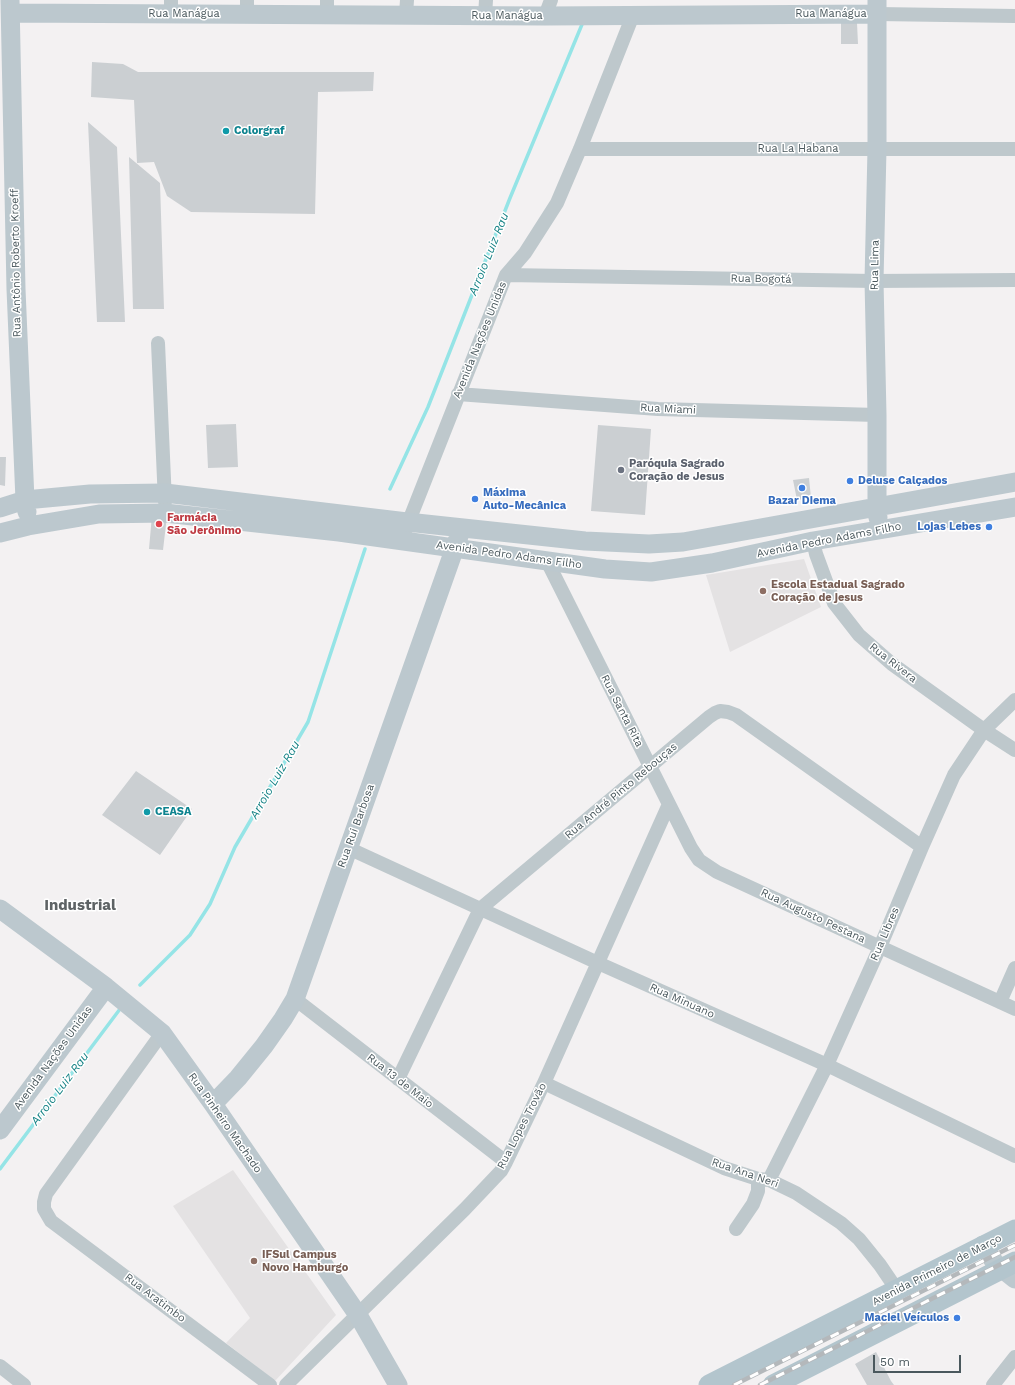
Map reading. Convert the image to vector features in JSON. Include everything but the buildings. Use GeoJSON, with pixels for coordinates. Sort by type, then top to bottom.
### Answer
{"type":"FeatureCollection","features":[{"type":"Feature","properties":{"kind":"main road","name":"Avenida Primeiro de Março"},"geometry":{"type":"LineString","coordinates":[[709,1385],[1015,1230]]}},
{"type":"Feature","properties":{"kind":"main road"},"geometry":{"type":"LineString","coordinates":[[773,1385],[1010,1270]]}},
{"type":"Feature","properties":{"kind":"street","name":"Rua Manágua"},"geometry":{"type":"LineString","coordinates":[[7,9],[171,7],[548,8],[632,15],[877,7],[1015,16]]}},
{"type":"Feature","properties":{"kind":"street","name":"Rua Lima"},"geometry":{"type":"LineString","coordinates":[[877,7],[877,149],[874,281],[877,416],[877,507],[879,530]]}},
{"type":"Feature","properties":{"kind":"street","name":"Rua Antônio Roberto Kroeff"},"geometry":{"type":"LineString","coordinates":[[7,9],[16,289],[25,500],[28,526]]}},
{"type":"Feature","properties":{"kind":"street","name":"Avenida Nações Unidas"},"geometry":{"type":"LineString","coordinates":[[402,541],[407,522],[506,275],[525,253],[557,203],[580,149],[632,15]]}},
{"type":"Feature","properties":{"kind":"street","name":"Rua La Habana"},"geometry":{"type":"LineString","coordinates":[[580,149],[1015,149]]}},
{"type":"Feature","properties":{"kind":"street","name":"Rua Bogotá"},"geometry":{"type":"LineString","coordinates":[[506,275],[874,281],[1015,280]]}},
{"type":"Feature","properties":{"kind":"street"},"geometry":{"type":"LineString","coordinates":[[158,343],[166,493],[165,513]]}},
{"type":"Feature","properties":{"kind":"street","name":"Rua Miami"},"geometry":{"type":"LineString","coordinates":[[458,394],[658,409],[877,416]]}},
{"type":"Feature","properties":{"kind":"street","name":"Avenida Pedro Adams Filho"},"geometry":{"type":"LineString","coordinates":[[0,508],[25,500],[90,494],[166,493],[407,522],[585,541],[649,544],[683,542],[1008,483]]}},
{"type":"Feature","properties":{"kind":"street"},"geometry":{"type":"LineString","coordinates":[[1008,483],[1009,508]]}},
{"type":"Feature","properties":{"kind":"street","name":"Avenida Pedro Adams Filho"},"geometry":{"type":"LineString","coordinates":[[0,533],[28,526],[98,514],[165,513],[295,527],[605,568],[651,572],[712,563],[813,541],[1009,508]]}},
{"type":"Feature","properties":{"kind":"street"},"geometry":{"type":"LineString","coordinates":[[295,527],[298,509]]}},
{"type":"Feature","properties":{"kind":"street","name":"Rua Rui Barbosa"},"geometry":{"type":"LineString","coordinates":[[213,1104],[238,1078],[264,1046],[295,999],[462,527]]}},
{"type":"Feature","properties":{"kind":"street","name":"Rua Rivera"},"geometry":{"type":"LineString","coordinates":[[813,541],[816,554],[834,603],[859,635],[892,664],[984,730],[1015,750]]}},
{"type":"Feature","properties":{"kind":"street","name":"Rua Santa Rita"},"geometry":{"type":"LineString","coordinates":[[547,560],[691,848],[699,860]]}},
{"type":"Feature","properties":{"kind":"street","name":"Rua Libres"},"geometry":{"type":"LineString","coordinates":[[736,1229],[753,1204],[764,1179],[827,1065],[880,947],[954,775],[984,730],[1015,700]]}},
{"type":"Feature","properties":{"kind":"street","name":"Rua André Pinto Rebouças"},"geometry":{"type":"LineString","coordinates":[[398,1079],[480,909],[709,717],[720,711],[736,715],[922,847]]}},
{"type":"Feature","properties":{"kind":"street","name":"Rua Lopes Trovão"},"geometry":{"type":"LineString","coordinates":[[286,1385],[465,1209],[501,1171],[544,1083],[669,804]]}},
{"type":"Feature","properties":{"kind":"street","name":"Rua Minuano"},"geometry":{"type":"LineString","coordinates":[[348,848],[598,963],[827,1065],[1015,1156]]}},
{"type":"Feature","properties":{"kind":"street","name":"Rua Augusto Pestana"},"geometry":{"type":"LineString","coordinates":[[699,860],[717,872],[1015,1009]]}},
{"type":"Feature","properties":{"kind":"street","name":"Rua Pinheiro Machado"},"geometry":{"type":"LineString","coordinates":[[0,909],[106,987],[162,1032],[358,1315],[398,1385]]}},
{"type":"Feature","properties":{"kind":"street"},"geometry":{"type":"LineString","coordinates":[[1000,1002],[1015,968]]}},
{"type":"Feature","properties":{"kind":"street","name":"Avenida Nações Unidas"},"geometry":{"type":"LineString","coordinates":[[0,1130],[106,987]]}},
{"type":"Feature","properties":{"kind":"street","name":"Rua 13 de Maio"},"geometry":{"type":"LineString","coordinates":[[295,999],[506,1162]]}},
{"type":"Feature","properties":{"kind":"street","name":"Rua Aratimbo"},"geometry":{"type":"LineString","coordinates":[[162,1032],[46,1194],[44,1209],[51,1221],[270,1385]]}},
{"type":"Feature","properties":{"kind":"street","name":"Rua Ana Neri"},"geometry":{"type":"LineString","coordinates":[[544,1083],[724,1168],[764,1179],[796,1193],[841,1223],[859,1239],[880,1265],[897,1290]]}},
{"type":"Feature","properties":{"kind":"street"},"geometry":{"type":"LineString","coordinates":[[983,1245],[995,1263],[1010,1270]]}},
{"type":"Feature","properties":{"kind":"street"},"geometry":{"type":"LineString","coordinates":[[993,1385],[1015,1357]]}},
{"type":"Feature","properties":{"kind":"street"},"geometry":{"type":"LineString","coordinates":[[0,1366],[24,1385]]}},
{"type":"Feature","properties":{"kind":"shaded area","name":"Escola Estadual Sagrado Coração de jesus"},"geometry":{"type":"Polygon","coordinates":[[[804,559],[821,607],[730,652],[706,575],[804,559]]]}},
{"type":"Feature","properties":{"kind":"shaded area","name":"IFSul Campus Novo Hamburgo"},"geometry":{"type":"Polygon","coordinates":[[[233,1170],[336,1315],[275,1381],[226,1343],[250,1318],[173,1206],[233,1170]]]}},
{"type":"Feature","properties":{"kind":"waterway","name":"Arroio Luiz Rau"},"geometry":{"type":"LineString","coordinates":[[390,489],[428,407],[510,198],[583,22]]}},
{"type":"Feature","properties":{"kind":"waterway","name":"Arroio Luiz Rau"},"geometry":{"type":"LineString","coordinates":[[140,985],[190,935],[210,904],[235,847],[308,722],[365,549]]}},
{"type":"Feature","properties":{"kind":"waterway","name":"Arroio Luiz Rau"},"geometry":{"type":"LineString","coordinates":[[0,1169],[120,1009]]}},
{"type":"Feature","properties":{"kind":"railway"},"geometry":{"type":"LineString","coordinates":[[734,1385],[1015,1245]]}},
{"type":"Feature","properties":{"kind":"railway"},"geometry":{"type":"LineString","coordinates":[[760,1385],[1015,1257]]}},
{"type":"Feature","properties":{"kind":"place","name":"Colorgraf"},"geometry":{"type":"Point","coordinates":[226,131]}},
{"type":"Feature","properties":{"kind":"place","name":"Paróquia Sagrado Coração de Jesus"},"geometry":{"type":"Point","coordinates":[621,470]}},
{"type":"Feature","properties":{"kind":"place","name":"Deluse Calçados"},"geometry":{"type":"Point","coordinates":[850,481]}},
{"type":"Feature","properties":{"kind":"place","name":"Bazar Diema"},"geometry":{"type":"Point","coordinates":[802,488]}},
{"type":"Feature","properties":{"kind":"place","name":"Máxima Auto-Mecânica"},"geometry":{"type":"Point","coordinates":[475,499]}},
{"type":"Feature","properties":{"kind":"place","name":"Farmácia São Jerônimo"},"geometry":{"type":"Point","coordinates":[159,524]}},
{"type":"Feature","properties":{"kind":"place","name":"Lojas Lebes"},"geometry":{"type":"Point","coordinates":[989,527]}},
{"type":"Feature","properties":{"kind":"place","name":"Escola Estadual Sagrado Coração de jesus"},"geometry":{"type":"Point","coordinates":[763,591]}},
{"type":"Feature","properties":{"kind":"place","name":"CEASA"},"geometry":{"type":"Point","coordinates":[147,812]}},
{"type":"Feature","properties":{"kind":"place","name":"IFSul Campus Novo Hamburgo"},"geometry":{"type":"Point","coordinates":[254,1261]}},
{"type":"Feature","properties":{"kind":"place","name":"Maciel Veículos"},"geometry":{"type":"Point","coordinates":[957,1318]}},
{"type":"Feature","properties":{"kind":"district","name":"Industrial"},"geometry":{"type":"Point","coordinates":[80,906]}}]}
